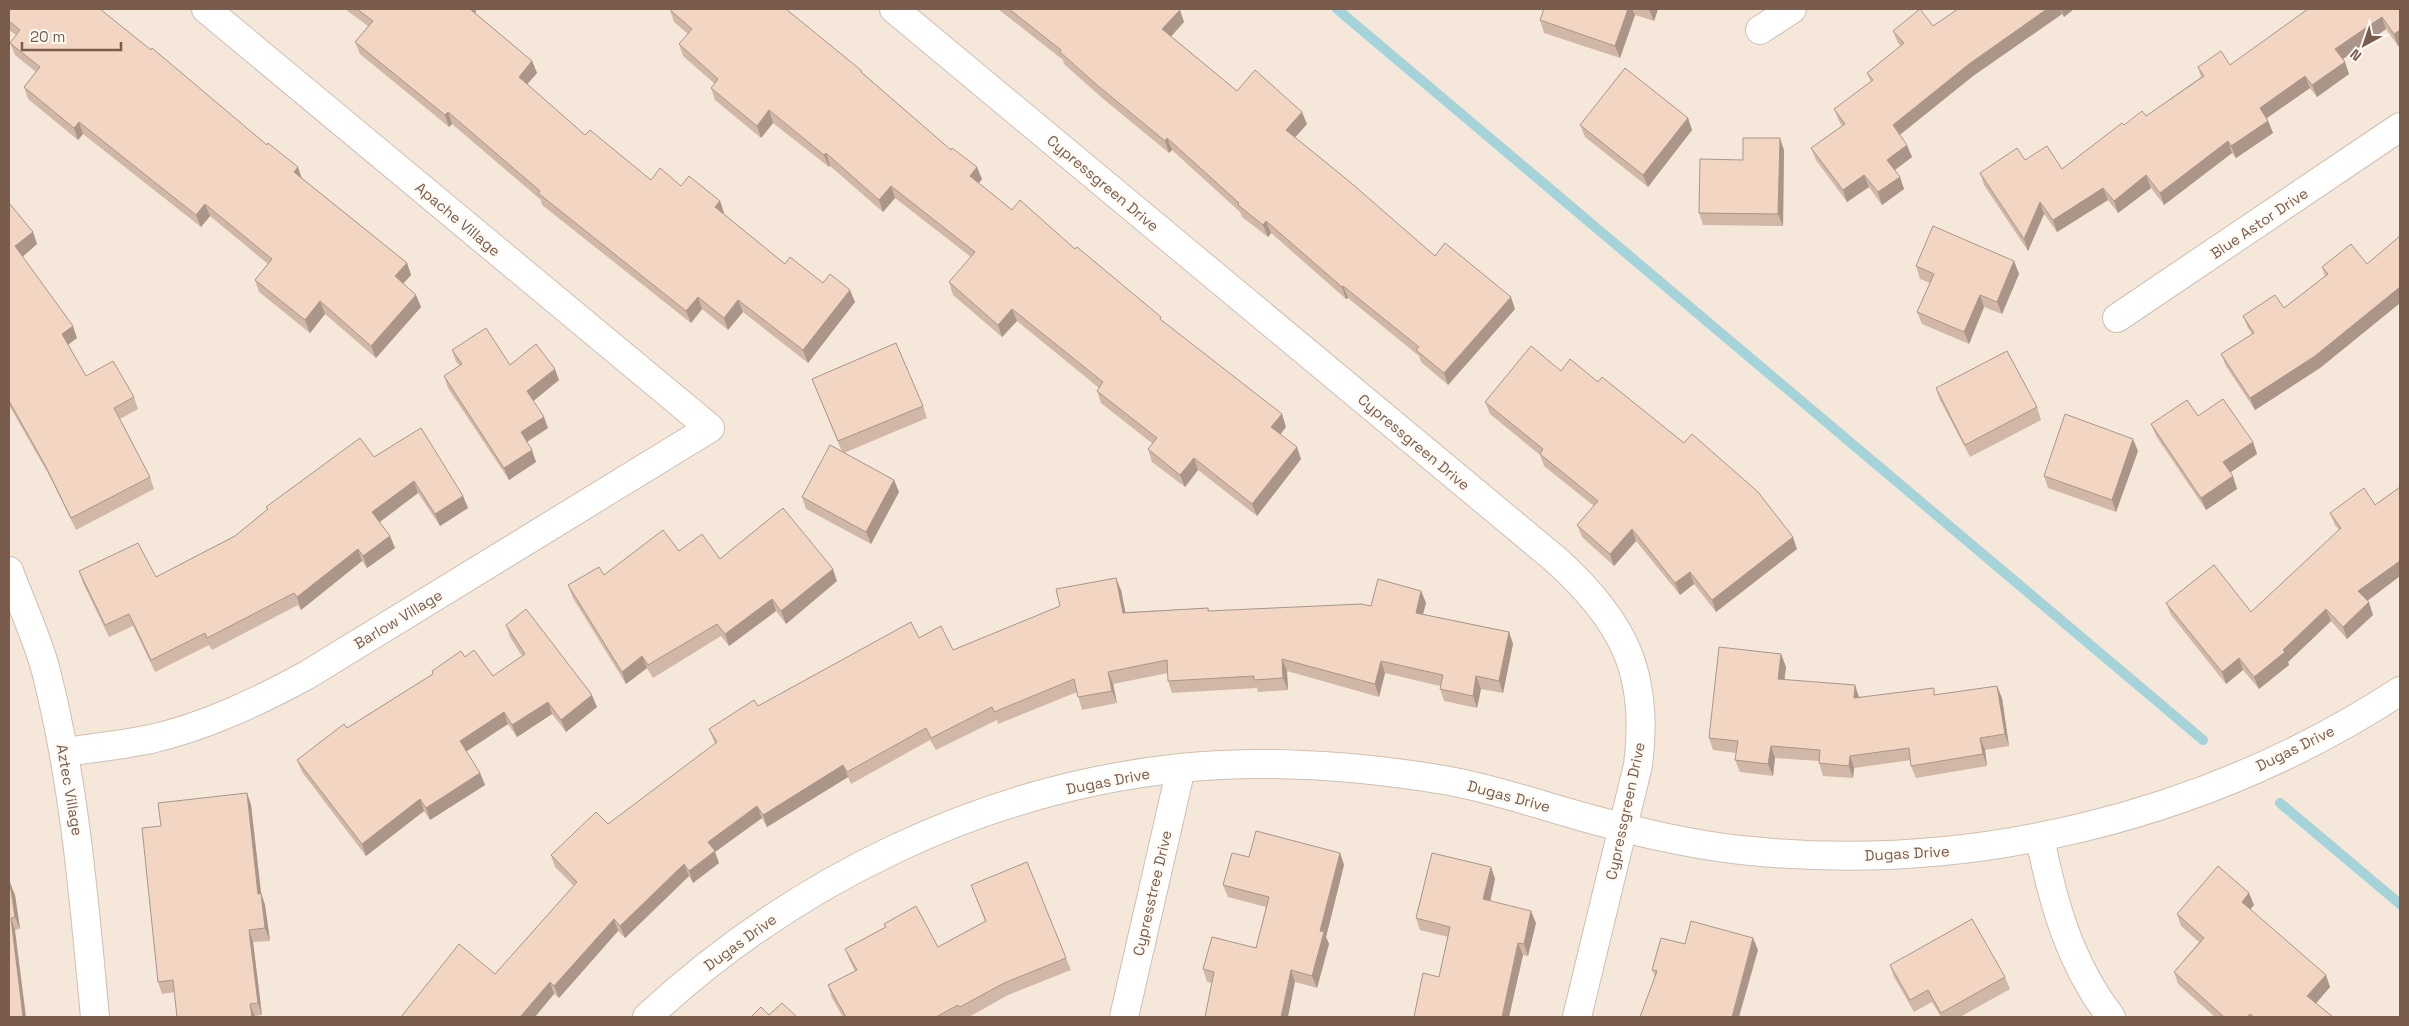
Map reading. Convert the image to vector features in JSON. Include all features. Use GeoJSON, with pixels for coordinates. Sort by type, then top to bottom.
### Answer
{"type":"FeatureCollection","features":[{"type":"Feature","properties":{"kind":"street","name":"Apache Village"},"geometry":{"type":"LineString","coordinates":[[206,9],[710,428]]}},
{"type":"Feature","properties":{"kind":"street","name":"Cypressgreen Drive"},"geometry":{"type":"LineString","coordinates":[[894,9],[1555,559],[1592,595],[1623,642],[1639,690],[1641,738],[1638,765],[1577,1017]]}},
{"type":"Feature","properties":{"kind":"street"},"geometry":{"type":"LineString","coordinates":[[1760,30],[1792,9]]}},
{"type":"Feature","properties":{"kind":"street","name":"Blue Astor Drive"},"geometry":{"type":"LineString","coordinates":[[2117,318],[2400,127]]}},
{"type":"Feature","properties":{"kind":"street","name":"Barlow Village"},"geometry":{"type":"LineString","coordinates":[[64,752],[154,738],[207,723],[258,702],[315,670],[710,428]]}},
{"type":"Feature","properties":{"kind":"street","name":"Aztec Village"},"geometry":{"type":"LineString","coordinates":[[9,571],[45,669],[64,752],[78,842],[95,1017]]}},
{"type":"Feature","properties":{"kind":"street","name":"Dugas Drive"},"geometry":{"type":"LineString","coordinates":[[647,1017],[684,984],[805,896],[903,844],[1001,807],[1049,793],[1138,774],[1181,768],[1235,765],[1281,765],[1368,770],[1487,789],[1623,827],[1738,850],[1820,855],[1954,851],[2040,838],[2173,802],[2226,781],[2322,736],[2370,711],[2400,691]]}},
{"type":"Feature","properties":{"kind":"street","name":"Cypresstree Drive"},"geometry":{"type":"LineString","coordinates":[[1124,1017],[1181,768]]}},
{"type":"Feature","properties":{"kind":"street"},"geometry":{"type":"LineString","coordinates":[[2040,838],[2055,908],[2065,936],[2084,977],[2112,1017]]}},
{"type":"Feature","properties":{"kind":"shaded area"},"geometry":{"type":"Polygon","coordinates":[[[9,9],[2400,9],[2400,1017],[9,1017],[9,9]]]}},
{"type":"Feature","properties":{"kind":"building"},"geometry":{"type":"Polygon","coordinates":[[[9,9],[100,9],[151,50],[152,48],[267,145],[268,143],[298,167],[294,172],[407,263],[395,276],[416,295],[371,346],[320,301],[305,320],[255,280],[272,259],[205,204],[196,215],[79,122],[74,128],[24,87],[40,67],[10,43],[20,30],[9,21],[9,9]]]}},
{"type":"Feature","properties":{"kind":"building"},"geometry":{"type":"Polygon","coordinates":[[[357,9],[470,9],[532,61],[519,77],[585,135],[590,130],[651,180],[660,168],[681,186],[689,176],[720,201],[715,207],[785,264],[790,257],[823,283],[830,274],[850,290],[803,350],[738,300],[724,318],[698,297],[686,311],[538,193],[540,191],[448,112],[445,115],[355,42],[373,21],[357,9]]]}},
{"type":"Feature","properties":{"kind":"building"},"geometry":{"type":"Polygon","coordinates":[[[671,9],[786,9],[862,71],[951,150],[952,148],[977,167],[970,176],[1012,210],[1020,200],[1075,249],[1077,247],[1161,317],[1160,319],[1282,414],[1271,427],[1297,447],[1252,504],[1194,458],[1180,475],[1148,449],[1157,438],[1097,391],[1103,382],[1012,309],[998,325],[949,282],[975,252],[891,186],[879,200],[826,153],[824,155],[769,110],[757,126],[711,88],[718,79],[679,44],[692,29],[671,9]]]}},
{"type":"Feature","properties":{"kind":"building"},"geometry":{"type":"Polygon","coordinates":[[[1009,9],[1179,9],[1162,29],[1237,91],[1255,70],[1302,112],[1286,130],[1350,182],[1435,256],[1445,243],[1511,297],[1444,373],[1416,350],[1419,347],[1342,287],[1266,221],[1263,225],[1238,205],[1239,203],[1167,138],[1165,141],[1097,85],[1060,52],[1061,50],[1009,9]]]}},
{"type":"Feature","properties":{"kind":"building"},"geometry":{"type":"Polygon","coordinates":[[[1544,9],[1628,9],[1615,46],[1540,20],[1544,9]]]}},
{"type":"Feature","properties":{"kind":"building"},"geometry":{"type":"Polygon","coordinates":[[[1920,9],[1933,26],[1958,9],[2047,9],[1969,64],[1893,125],[1907,145],[1887,160],[1900,177],[1878,192],[1864,175],[1843,190],[1811,148],[1845,124],[1834,109],[1873,80],[1867,73],[1904,43],[1893,31],[1920,9]]]}},
{"type":"Feature","properties":{"kind":"building"},"geometry":{"type":"Polygon","coordinates":[[[2308,9],[2400,9],[2400,30],[2394,34],[2382,17],[2335,49],[2345,62],[2312,85],[2305,76],[2260,108],[2268,121],[2231,146],[2228,141],[2160,193],[2146,175],[2114,201],[2103,188],[2053,220],[2040,202],[2024,239],[1980,173],[2017,148],[2025,160],[2047,146],[2062,169],[2122,123],[2124,125],[2142,111],[2146,116],[2204,76],[2198,67],[2221,51],[2230,65],[2308,9]]]}},
{"type":"Feature","properties":{"kind":"building"},"geometry":{"type":"Polygon","coordinates":[[[1625,68],[1688,118],[1643,175],[1580,125],[1625,68]]]}},
{"type":"Feature","properties":{"kind":"building"},"geometry":{"type":"Polygon","coordinates":[[[1743,138],[1780,138],[1778,214],[1699,213],[1700,159],[1743,160],[1743,138]]]}},
{"type":"Feature","properties":{"kind":"building"},"geometry":{"type":"Polygon","coordinates":[[[9,203],[33,232],[15,246],[73,326],[62,334],[86,376],[113,361],[134,397],[114,408],[150,477],[71,518],[45,465],[9,401],[9,203]]]}},
{"type":"Feature","properties":{"kind":"building"},"geometry":{"type":"Polygon","coordinates":[[[1933,226],[2014,261],[1997,302],[1980,295],[1964,332],[1917,312],[1934,274],[1916,266],[1933,226]]]}},
{"type":"Feature","properties":{"kind":"building"},"geometry":{"type":"Polygon","coordinates":[[[2400,236],[2400,287],[2315,356],[2250,398],[2221,354],[2254,333],[2243,316],[2275,295],[2284,308],[2328,274],[2322,267],[2351,244],[2367,264],[2400,236]]]}},
{"type":"Feature","properties":{"kind":"building"},"geometry":{"type":"Polygon","coordinates":[[[486,328],[510,365],[536,344],[555,369],[527,391],[544,417],[521,432],[532,450],[504,468],[444,376],[462,364],[452,350],[486,328]]]}},
{"type":"Feature","properties":{"kind":"building"},"geometry":{"type":"Polygon","coordinates":[[[896,343],[923,406],[838,441],[812,379],[896,343]]]}},
{"type":"Feature","properties":{"kind":"building"},"geometry":{"type":"Polygon","coordinates":[[[1531,346],[1561,371],[1570,359],[1598,382],[1602,377],[1684,443],[1692,434],[1758,492],[1793,537],[1712,600],[1690,572],[1675,583],[1632,529],[1610,554],[1577,525],[1598,501],[1540,454],[1543,449],[1485,402],[1531,346]]]}},
{"type":"Feature","properties":{"kind":"building"},"geometry":{"type":"Polygon","coordinates":[[[2007,351],[2037,407],[1965,445],[1936,388],[2007,351]]]}},
{"type":"Feature","properties":{"kind":"building"},"geometry":{"type":"Polygon","coordinates":[[[2223,399],[2253,442],[2223,462],[2233,476],[2201,498],[2151,424],[2187,400],[2198,416],[2223,399]]]}},
{"type":"Feature","properties":{"kind":"building"},"geometry":{"type":"Polygon","coordinates":[[[2065,414],[2133,439],[2112,500],[2044,476],[2065,414]]]}},
{"type":"Feature","properties":{"kind":"building"},"geometry":{"type":"Polygon","coordinates":[[[421,428],[463,496],[435,514],[414,481],[372,512],[390,536],[363,556],[358,549],[297,597],[294,593],[207,638],[205,633],[151,660],[129,614],[105,625],[79,571],[138,543],[156,577],[235,536],[268,509],[266,507],[360,438],[374,457],[421,428]]]}},
{"type":"Feature","properties":{"kind":"building"},"geometry":{"type":"Polygon","coordinates":[[[830,445],[894,480],[866,532],[802,497],[830,445]]]}},
{"type":"Feature","properties":{"kind":"building"},"geometry":{"type":"Polygon","coordinates":[[[2400,487],[2400,561],[2358,591],[2369,602],[2343,627],[2326,609],[2283,650],[2285,652],[2254,677],[2239,658],[2222,672],[2166,603],[2214,565],[2251,612],[2341,528],[2330,513],[2364,488],[2375,505],[2400,487]]]}},
{"type":"Feature","properties":{"kind":"building"},"geometry":{"type":"Polygon","coordinates":[[[783,508],[833,569],[781,611],[772,599],[725,634],[717,624],[648,665],[642,656],[622,672],[568,585],[599,567],[604,575],[663,530],[679,551],[702,534],[720,559],[783,508]]]}},
{"type":"Feature","properties":{"kind":"building"},"geometry":{"type":"Polygon","coordinates":[[[1116,578],[1123,613],[1208,608],[1208,611],[1361,604],[1371,606],[1378,579],[1421,591],[1416,613],[1509,632],[1499,681],[1476,676],[1473,696],[1440,689],[1443,675],[1381,661],[1375,684],[1282,659],[1283,678],[1254,680],[1254,676],[1168,681],[1167,660],[1108,672],[1112,691],[1078,697],[1074,679],[994,712],[992,707],[931,738],[926,728],[847,772],[843,765],[763,815],[757,806],[708,842],[715,851],[689,871],[684,864],[620,926],[614,919],[554,986],[550,982],[520,1017],[401,1017],[459,944],[495,974],[577,882],[551,855],[596,812],[608,824],[717,742],[709,729],[754,700],[758,706],[911,622],[919,638],[941,626],[953,650],[1060,606],[1056,589],[1116,578]]]}},
{"type":"Feature","properties":{"kind":"building"},"geometry":{"type":"Polygon","coordinates":[[[526,609],[592,695],[561,720],[548,702],[512,725],[504,712],[460,741],[480,773],[426,808],[420,799],[362,844],[297,760],[344,724],[347,728],[433,674],[432,671],[461,651],[465,657],[474,650],[493,676],[525,654],[506,625],[526,609]]]}},
{"type":"Feature","properties":{"kind":"building"},"geometry":{"type":"Polygon","coordinates":[[[1719,647],[1781,654],[1778,679],[1855,685],[1854,698],[1934,688],[1934,695],[1997,686],[2005,734],[1980,738],[1983,754],[1911,766],[1909,748],[1850,756],[1849,766],[1819,763],[1820,750],[1771,746],[1768,764],[1735,760],[1738,741],[1709,738],[1719,647]]]}},
{"type":"Feature","properties":{"kind":"building"},"geometry":{"type":"Polygon","coordinates":[[[247,793],[258,894],[261,893],[265,928],[249,930],[258,1003],[250,1004],[252,1017],[177,1017],[173,980],[158,982],[142,828],[161,826],[158,803],[247,793]]]}},
{"type":"Feature","properties":{"kind":"building"},"geometry":{"type":"Polygon","coordinates":[[[1256,831],[1340,853],[1320,931],[1324,932],[1312,976],[1291,970],[1281,1017],[1205,1017],[1214,972],[1203,969],[1212,937],[1256,948],[1269,897],[1223,885],[1232,853],[1249,857],[1256,831]]]}},
{"type":"Feature","properties":{"kind":"building"},"geometry":{"type":"Polygon","coordinates":[[[1432,853],[1491,867],[1483,899],[1531,911],[1524,944],[1518,943],[1502,1017],[1414,1017],[1423,973],[1439,977],[1450,927],[1416,918],[1432,853]]]}},
{"type":"Feature","properties":{"kind":"building"},"geometry":{"type":"Polygon","coordinates":[[[1027,862],[1066,958],[1004,983],[960,1007],[958,1005],[936,1017],[846,1017],[828,985],[857,970],[845,949],[886,927],[884,924],[916,906],[938,947],[986,921],[971,885],[1027,862]]]}},
{"type":"Feature","properties":{"kind":"building"},"geometry":{"type":"Polygon","coordinates":[[[2218,866],[2249,893],[2242,902],[2326,975],[2307,996],[2333,1017],[2254,1017],[2250,1014],[2247,1017],[2224,1017],[2174,972],[2204,938],[2177,914],[2218,866]]]}},
{"type":"Feature","properties":{"kind":"building"},"geometry":{"type":"Polygon","coordinates":[[[9,883],[15,917],[11,918],[23,1017],[9,1017],[9,883]]]}},
{"type":"Feature","properties":{"kind":"building"},"geometry":{"type":"Polygon","coordinates":[[[1972,919],[2005,977],[1941,1013],[1928,990],[1910,1000],[1890,965],[1972,919]]]}},
{"type":"Feature","properties":{"kind":"building"},"geometry":{"type":"Polygon","coordinates":[[[1691,921],[1753,938],[1732,1017],[1640,1017],[1657,971],[1652,970],[1661,938],[1685,944],[1691,921]]]}},
{"type":"Feature","properties":{"kind":"building"},"geometry":{"type":"Polygon","coordinates":[[[782,1003],[797,1017],[751,1017],[761,1007],[769,1015],[782,1003]]]}},
{"type":"Feature","properties":{"kind":"waterway"},"geometry":{"type":"LineString","coordinates":[[1337,9],[2203,740]]}},
{"type":"Feature","properties":{"kind":"waterway"},"geometry":{"type":"LineString","coordinates":[[2280,803],[2400,904]]}}]}
